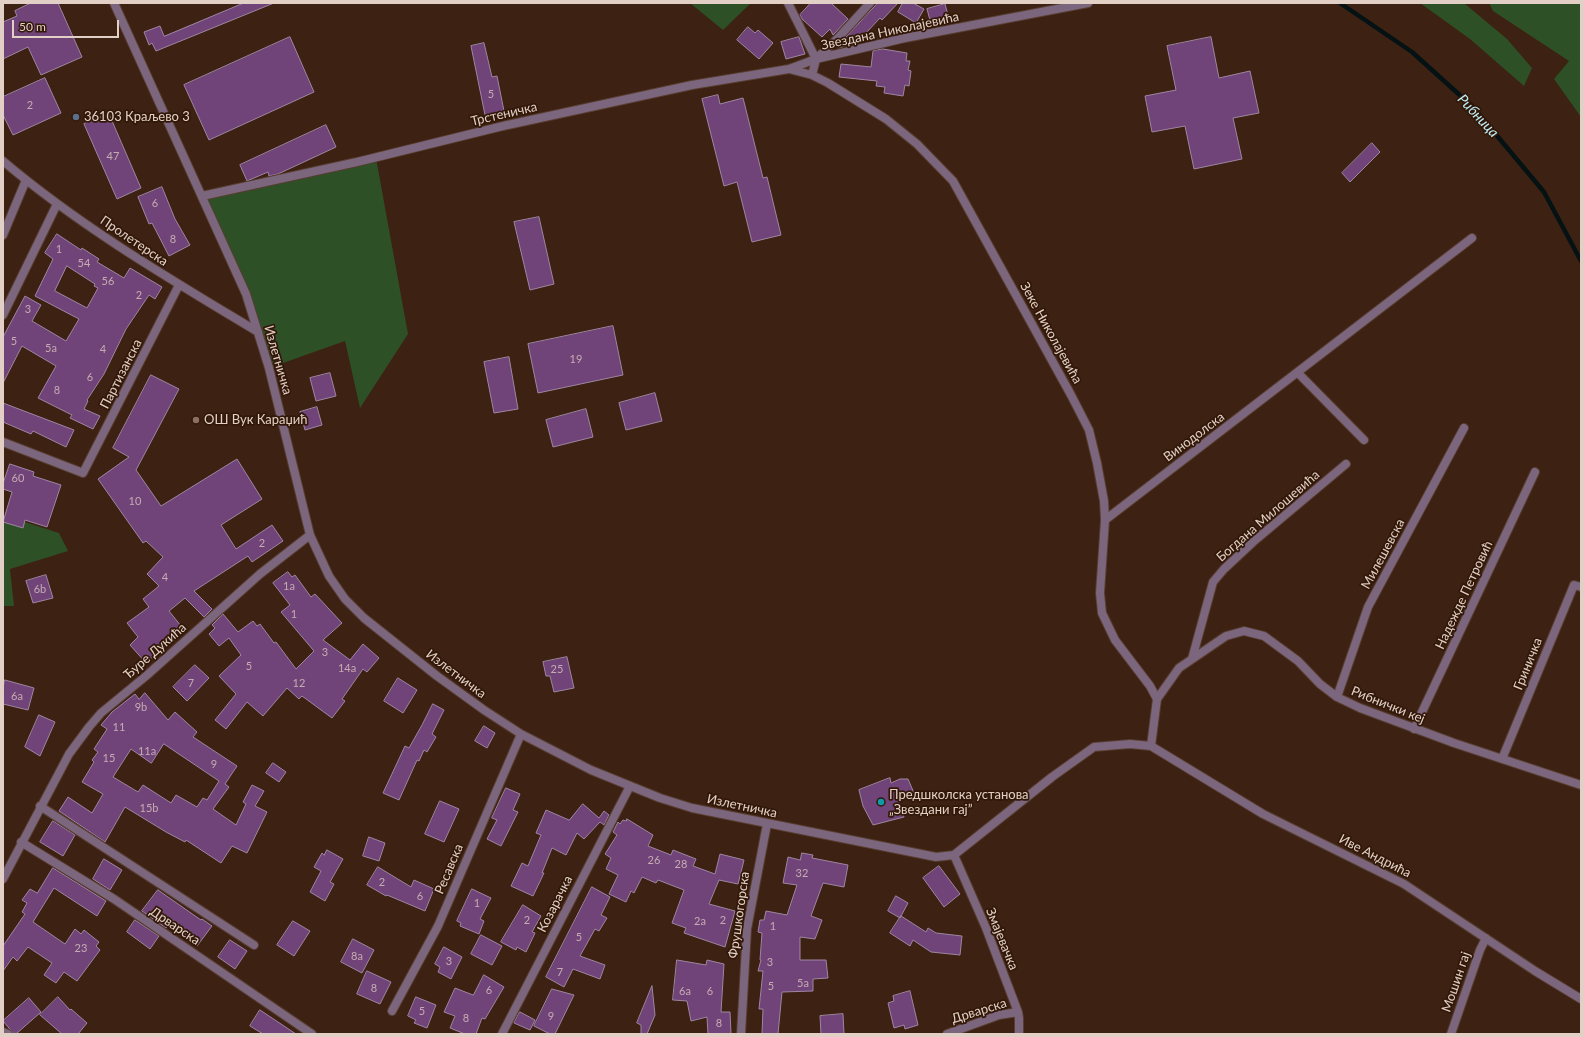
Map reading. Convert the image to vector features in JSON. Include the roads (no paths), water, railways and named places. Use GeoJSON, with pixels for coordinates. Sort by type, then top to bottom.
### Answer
{"type":"FeatureCollection","features":[{"type":"Feature","properties":{"kind":"street","name":"Излетничка"},"geometry":{"type":"LineString","coordinates":[[114,3],[246,294],[269,368],[310,535],[329,576],[345,599],[364,618],[437,676],[484,710],[521,734],[591,770],[660,798],[692,808],[936,857],[954,854]]}},
{"type":"Feature","properties":{"kind":"street"},"geometry":{"type":"LineString","coordinates":[[788,3],[816,59],[812,75]]}},
{"type":"Feature","properties":{"kind":"street","name":"Звездана Николајевића"},"geometry":{"type":"LineString","coordinates":[[816,59],[838,38],[870,3]]}},
{"type":"Feature","properties":{"kind":"street","name":"Звездана Николајевића"},"geometry":{"type":"LineString","coordinates":[[789,69],[816,59],[905,38],[1088,3]]}},
{"type":"Feature","properties":{"kind":"street","name":"Трстеничка"},"geometry":{"type":"LineString","coordinates":[[202,196],[357,162],[503,126],[692,85],[789,69],[812,75]]}},
{"type":"Feature","properties":{"kind":"street","name":"Зеке Николајевића"},"geometry":{"type":"LineString","coordinates":[[812,75],[867,107],[904,131],[953,181],[1071,395],[1088,430],[1097,463],[1104,501],[1100,593],[1102,613],[1115,640],[1150,686],[1157,699]]}},
{"type":"Feature","properties":{"kind":"street","name":"Пролетерска"},"geometry":{"type":"LineString","coordinates":[[3,161],[57,204],[179,285],[258,332]]}},
{"type":"Feature","properties":{"kind":"street"},"geometry":{"type":"LineString","coordinates":[[3,235],[26,180]]}},
{"type":"Feature","properties":{"kind":"street"},"geometry":{"type":"LineString","coordinates":[[3,315],[57,204]]}},
{"type":"Feature","properties":{"kind":"street","name":"Винодолска"},"geometry":{"type":"LineString","coordinates":[[1104,520],[1298,373],[1472,238]]}},
{"type":"Feature","properties":{"kind":"street","name":"Партизанска"},"geometry":{"type":"LineString","coordinates":[[3,442],[83,473],[179,285]]}},
{"type":"Feature","properties":{"kind":"street"},"geometry":{"type":"LineString","coordinates":[[1298,373],[1364,440]]}},
{"type":"Feature","properties":{"kind":"street","name":"Милешевска"},"geometry":{"type":"LineString","coordinates":[[1337,697],[1368,607],[1464,428]]}},
{"type":"Feature","properties":{"kind":"street","name":"Богдана Милошевића"},"geometry":{"type":"LineString","coordinates":[[1192,659],[1213,582],[1224,569],[1253,542],[1346,464]]}},
{"type":"Feature","properties":{"kind":"street","name":"Надежде Петровић"},"geometry":{"type":"LineString","coordinates":[[1414,729],[1535,472]]}},
{"type":"Feature","properties":{"kind":"street","name":"Ђуре Дукића"},"geometry":{"type":"LineString","coordinates":[[3,879],[5,868],[21,842],[68,754],[101,713],[146,676],[260,574],[310,535]]}},
{"type":"Feature","properties":{"kind":"street","name":"Гриничка"},"geometry":{"type":"LineString","coordinates":[[1502,759],[1574,585],[1581,587]]}},
{"type":"Feature","properties":{"kind":"street","name":"Рибнички кеј"},"geometry":{"type":"LineString","coordinates":[[1157,699],[1179,668],[1226,636],[1244,631],[1264,636],[1298,661],[1320,684],[1337,697],[1360,708],[1414,729],[1581,785]]}},
{"type":"Feature","properties":{"kind":"street"},"geometry":{"type":"LineString","coordinates":[[954,854],[1052,777],[1094,747],[1130,744],[1151,746],[1157,699]]}},
{"type":"Feature","properties":{"kind":"street","name":"Ресавска"},"geometry":{"type":"LineString","coordinates":[[392,1011],[438,926],[521,734]]}},
{"type":"Feature","properties":{"kind":"street","name":"Иве Андрића"},"geometry":{"type":"LineString","coordinates":[[1151,746],[1263,814],[1404,884],[1581,1000]]}},
{"type":"Feature","properties":{"kind":"street","name":"Козарачка"},"geometry":{"type":"LineString","coordinates":[[502,1034],[630,786]]}},
{"type":"Feature","properties":{"kind":"street"},"geometry":{"type":"LineString","coordinates":[[40,806],[254,944]]}},
{"type":"Feature","properties":{"kind":"street","name":"Фрушкогорска"},"geometry":{"type":"LineString","coordinates":[[741,1034],[747,929],[767,824]]}},
{"type":"Feature","properties":{"kind":"street","name":"Дрварска"},"geometry":{"type":"LineString","coordinates":[[21,842],[114,898],[312,1034]]}},
{"type":"Feature","properties":{"kind":"street","name":"Змајевачка"},"geometry":{"type":"LineString","coordinates":[[954,854],[986,928],[1018,1012],[1019,1034]]}},
{"type":"Feature","properties":{"kind":"street","name":"Мошин гај"},"geometry":{"type":"LineString","coordinates":[[1451,1034],[1480,950],[1486,938]]}},
{"type":"Feature","properties":{"kind":"street","name":"Дрварска"},"geometry":{"type":"LineString","coordinates":[[947,1034],[999,1015],[1018,1012]]}},
{"type":"Feature","properties":{"kind":"street"},"geometry":{"type":"LineString","coordinates":[[3,1032],[8,1034]]}},
{"type":"Feature","properties":{"kind":"waterway","name":"Рибница"},"geometry":{"type":"LineString","coordinates":[[1340,3],[1412,52],[1473,107],[1544,192],[1581,261]]}},
{"type":"Feature","properties":{"kind":"place","name":"36103 Краљево 3"},"geometry":{"type":"Point","coordinates":[76,117]}},
{"type":"Feature","properties":{"kind":"place","name":"ОШ Вук Караџић"},"geometry":{"type":"Point","coordinates":[196,420]}},
{"type":"Feature","properties":{"kind":"place","name":"Предшколска установа „Звездани гај”"},"geometry":{"type":"Point","coordinates":[881,802]}}]}
